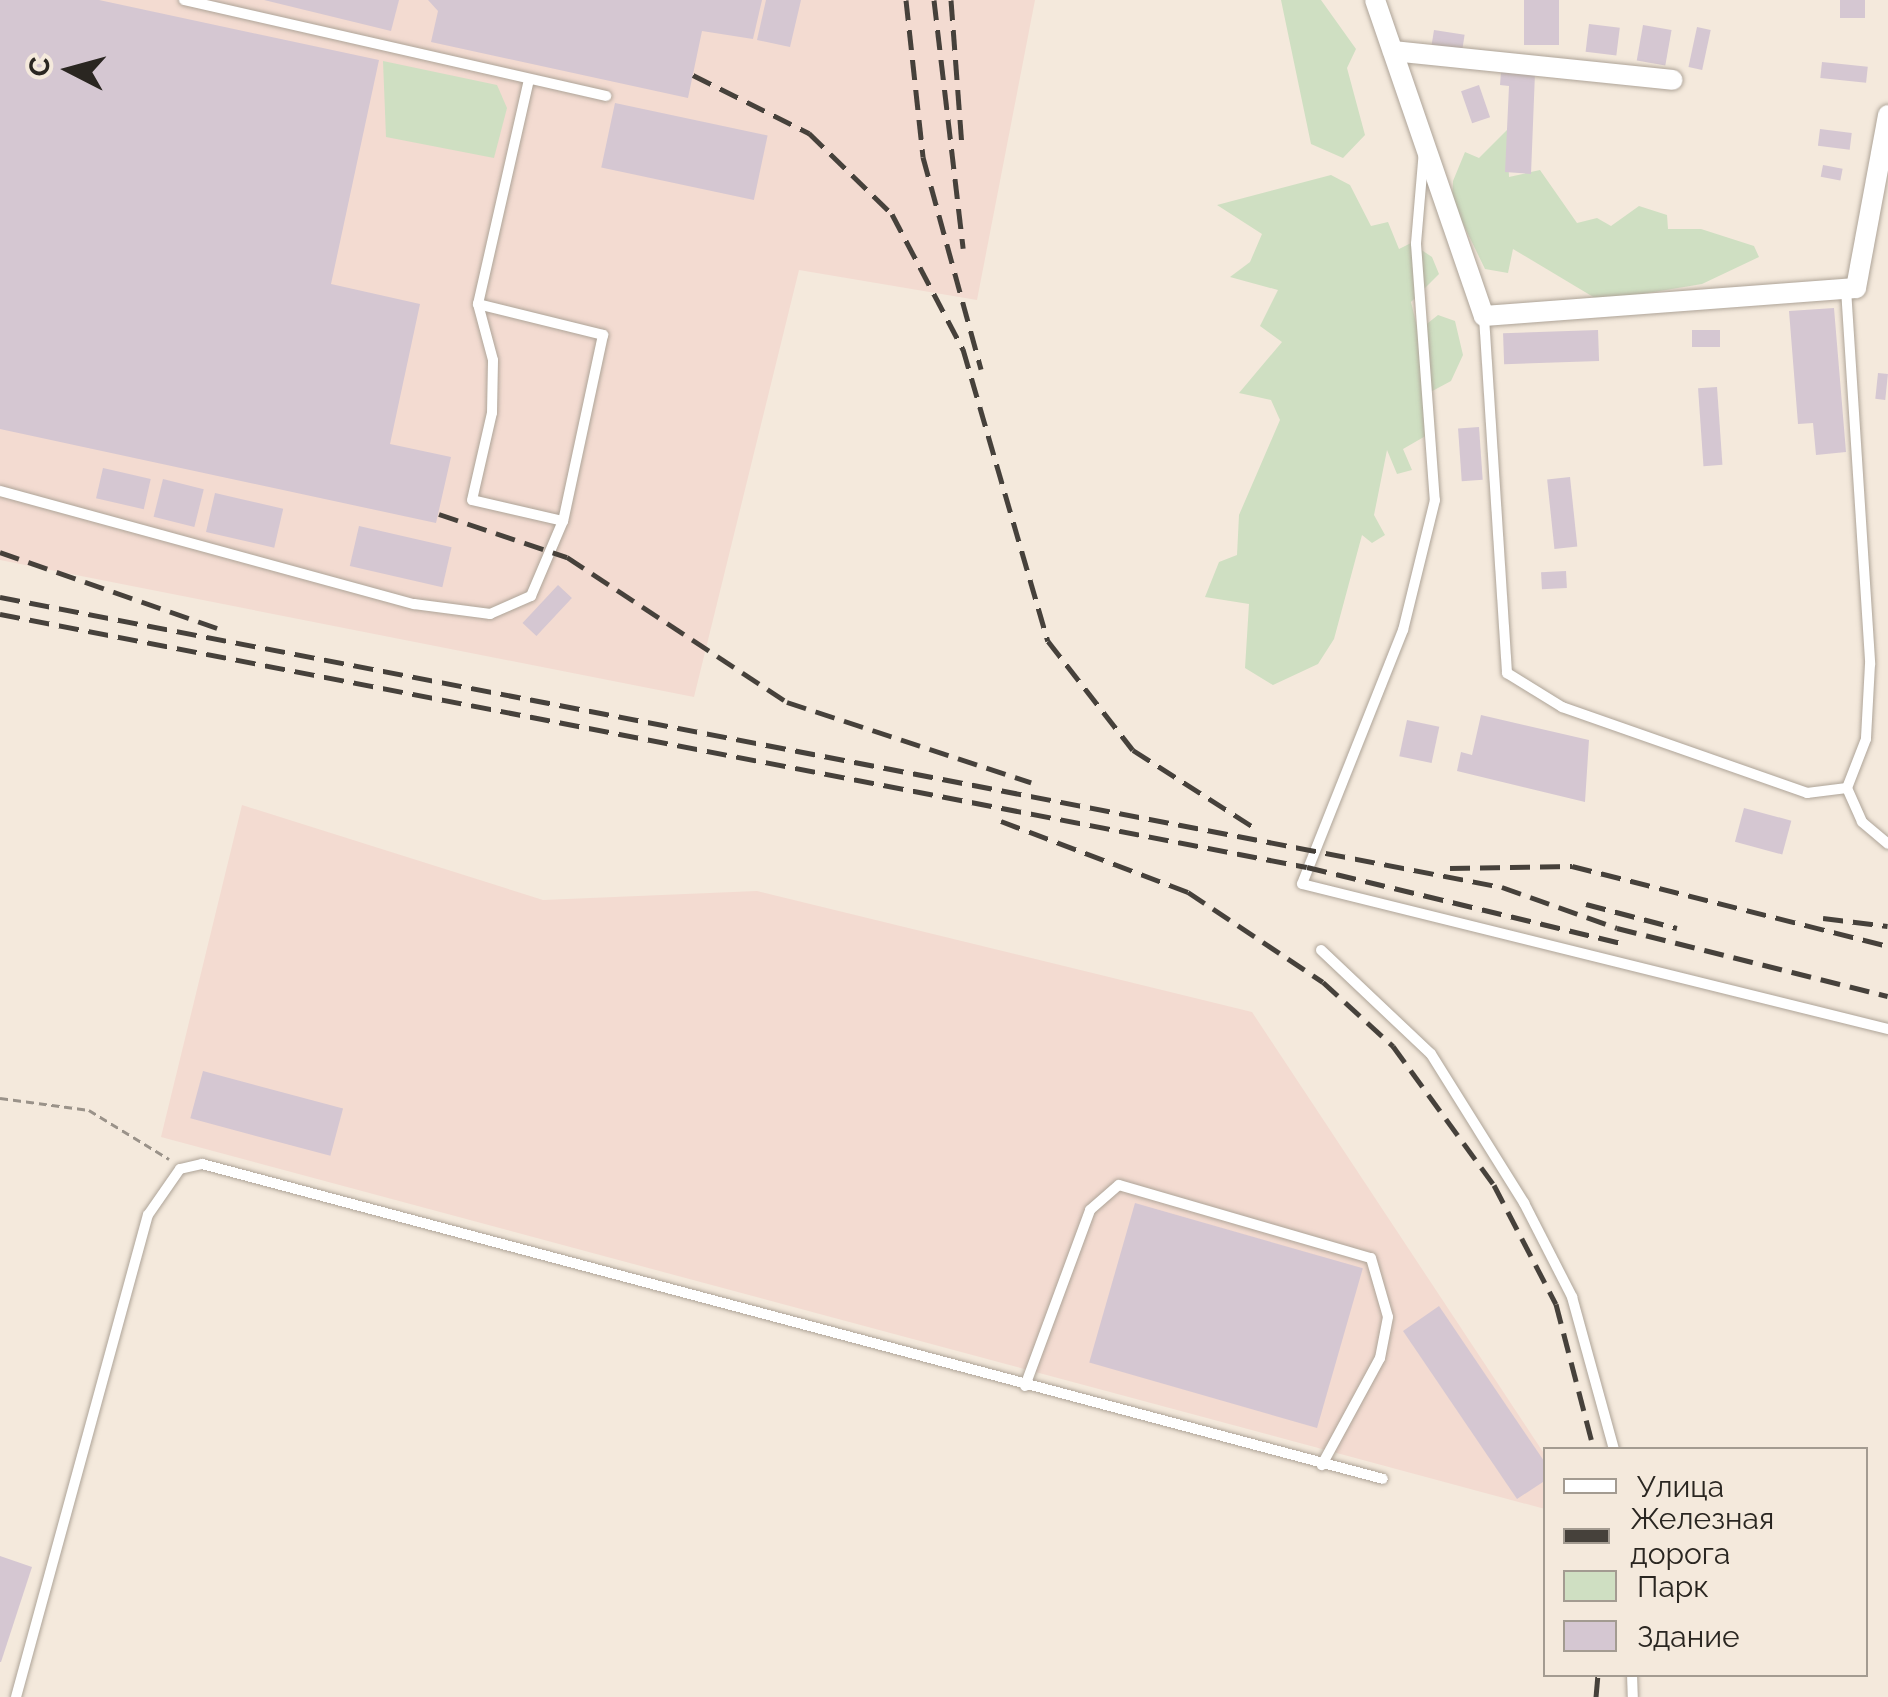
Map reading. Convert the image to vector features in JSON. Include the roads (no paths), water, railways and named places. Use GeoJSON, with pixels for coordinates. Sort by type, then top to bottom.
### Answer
{"type":"FeatureCollection","features":[{"type":"Feature","properties":{"kind":"street"},"geometry":{"type":"LineString","coordinates":[[1375,0],[1484,316],[1846,289],[1863,283],[1888,115]]}},
{"type":"Feature","properties":{"kind":"street"},"geometry":{"type":"LineString","coordinates":[[1393,51],[1672,80]]}},
{"type":"Feature","properties":{"kind":"lane"},"geometry":{"type":"LineString","coordinates":[[184,0],[606,96]]}},
{"type":"Feature","properties":{"kind":"lane"},"geometry":{"type":"LineString","coordinates":[[529,80],[478,304],[493,360],[492,413],[472,500],[563,521]]}},
{"type":"Feature","properties":{"kind":"lane"},"geometry":{"type":"LineString","coordinates":[[1426,143],[1416,244],[1435,500],[1403,630],[1302,884],[1888,1029]]}},
{"type":"Feature","properties":{"kind":"lane"},"geometry":{"type":"LineString","coordinates":[[1846,289],[1870,664],[1866,739],[1848,788],[1862,822],[1888,844]]}},
{"type":"Feature","properties":{"kind":"lane"},"geometry":{"type":"LineString","coordinates":[[0,491],[414,604],[490,614],[531,596],[563,521],[604,336],[478,304]]}},
{"type":"Feature","properties":{"kind":"lane"},"geometry":{"type":"LineString","coordinates":[[1484,316],[1507,673],[1562,707],[1807,793],[1848,788]]}},
{"type":"Feature","properties":{"kind":"lane"},"geometry":{"type":"LineString","coordinates":[[1321,950],[1431,1054],[1524,1204],[1572,1297],[1613,1447]]}},
{"type":"Feature","properties":{"kind":"lane"},"geometry":{"type":"LineString","coordinates":[[16,1697],[148,1215],[180,1169],[228,1167],[1025,1386],[1383,1479]]}},
{"type":"Feature","properties":{"kind":"lane"},"geometry":{"type":"LineString","coordinates":[[1025,1386],[1090,1210],[1119,1185],[1371,1258],[1388,1317],[1380,1358],[1322,1464]]}},
{"type":"Feature","properties":{"kind":"railway"},"geometry":{"type":"LineString","coordinates":[[906,0],[923,157],[981,369]]}},
{"type":"Feature","properties":{"kind":"railway"},"geometry":{"type":"LineString","coordinates":[[934,0],[963,248]]}},
{"type":"Feature","properties":{"kind":"railway"},"geometry":{"type":"LineString","coordinates":[[951,0],[962,147]]}},
{"type":"Feature","properties":{"kind":"railway"},"geometry":{"type":"LineString","coordinates":[[693,75],[809,133],[892,214],[963,349],[1048,641],[1133,750],[1258,830]]}},
{"type":"Feature","properties":{"kind":"railway"},"geometry":{"type":"LineString","coordinates":[[439,514],[567,557],[787,702],[1031,782]]}},
{"type":"Feature","properties":{"kind":"railway"},"geometry":{"type":"LineString","coordinates":[[0,552],[220,629]]}},
{"type":"Feature","properties":{"kind":"railway"},"geometry":{"type":"LineString","coordinates":[[0,597],[1502,887],[1617,928],[1888,996]]}},
{"type":"Feature","properties":{"kind":"railway"},"geometry":{"type":"LineString","coordinates":[[0,614],[1307,867],[1621,943]]}},
{"type":"Feature","properties":{"kind":"railway"},"geometry":{"type":"LineString","coordinates":[[1001,821],[1188,892],[1323,982],[1393,1046],[1494,1185],[1556,1304],[1593,1447]]}},
{"type":"Feature","properties":{"kind":"railway"},"geometry":{"type":"LineString","coordinates":[[1450,868],[1572,866],[1888,946]]}},
{"type":"Feature","properties":{"kind":"railway"},"geometry":{"type":"LineString","coordinates":[[1586,904],[1677,928]]}},
{"type":"Feature","properties":{"kind":"railway"},"geometry":{"type":"LineString","coordinates":[[1823,918],[1888,926]]}},
{"type":"Feature","properties":{"kind":"railway"},"geometry":{"type":"LineString","coordinates":[[1596,1697],[1598,1677]]}}]}
